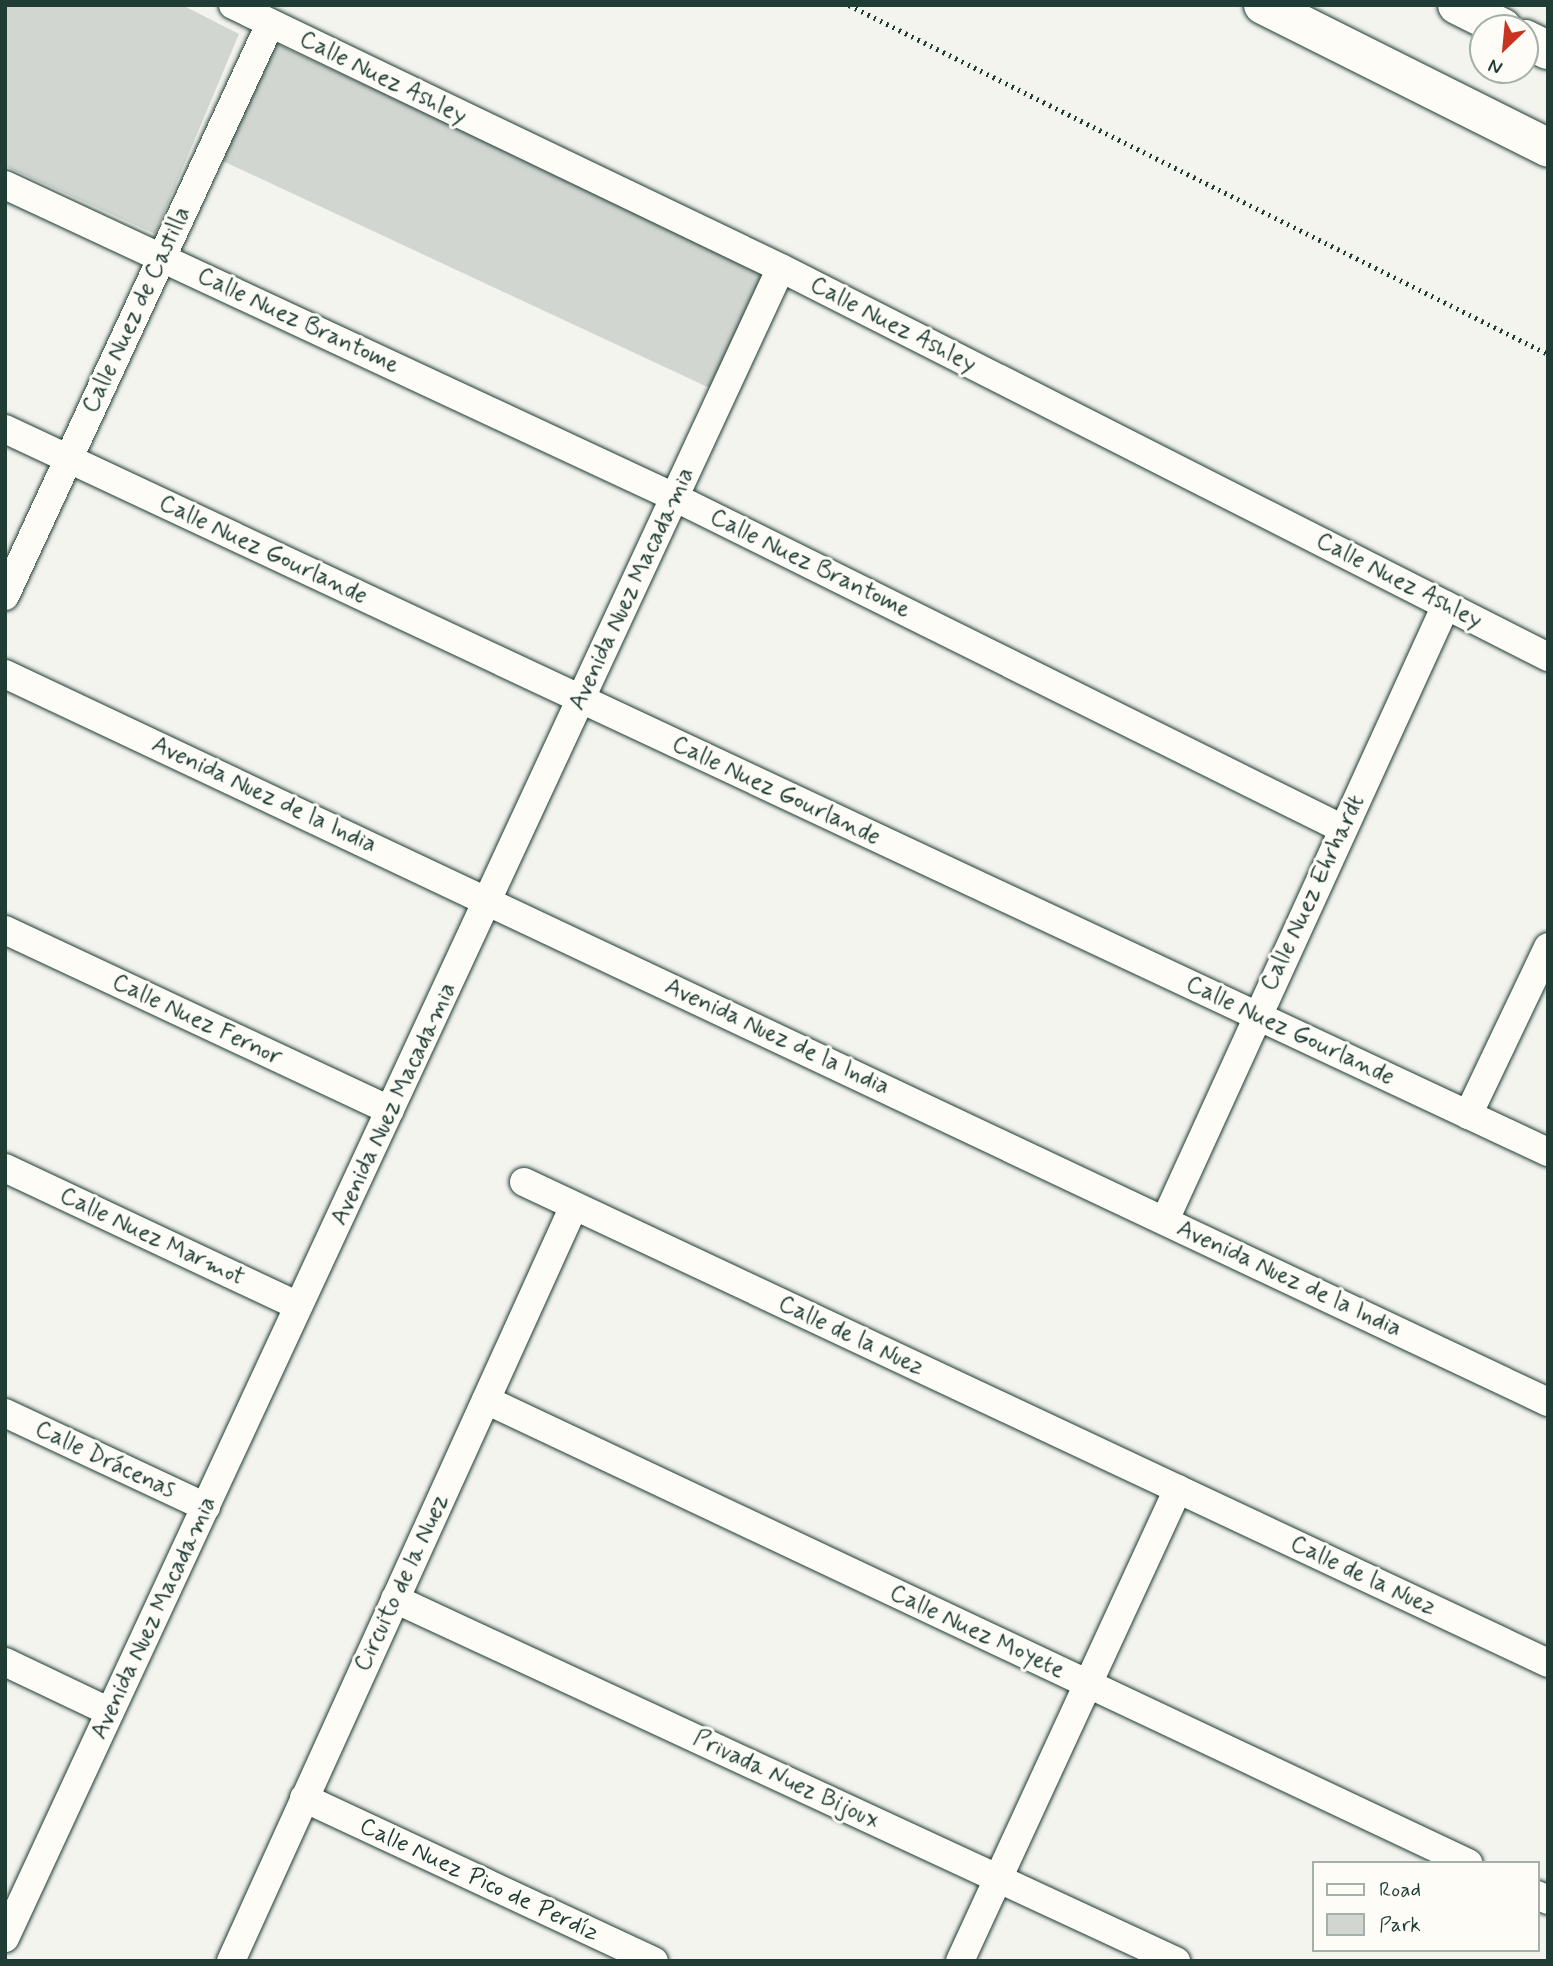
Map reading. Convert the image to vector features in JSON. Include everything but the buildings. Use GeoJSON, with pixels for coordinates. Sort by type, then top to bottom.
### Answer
{"type":"FeatureCollection","features":[{"type":"Feature","properties":{"kind":"highway"},"geometry":{"type":"LineString","coordinates":[[1263,5],[1548,148]]}},
{"type":"Feature","properties":{"kind":"highway"},"geometry":{"type":"LineString","coordinates":[[1457,5],[1475,14]]}},
{"type":"Feature","properties":{"kind":"street","name":"Calle Nuez Ashley"},"geometry":{"type":"LineString","coordinates":[[233,5],[780,268],[1548,657]]}},
{"type":"Feature","properties":{"kind":"street","name":"Calle Nuez de Castilla"},"geometry":{"type":"LineString","coordinates":[[5,596],[270,24]]}},
{"type":"Feature","properties":{"kind":"street","name":"Calle Nuez Brantome"},"geometry":{"type":"LineString","coordinates":[[5,185],[674,496],[1343,830]]}},
{"type":"Feature","properties":{"kind":"street","name":"Avenida Nuez Macadamia"},"geometry":{"type":"LineString","coordinates":[[5,1938],[13,1903],[110,1712],[490,901],[780,268]]}},
{"type":"Feature","properties":{"kind":"street","name":"Calle Nuez Gourlande"},"geometry":{"type":"LineString","coordinates":[[5,429],[1548,1152]]}},
{"type":"Feature","properties":{"kind":"street","name":"Calle Nuez Ehrhardt"},"geometry":{"type":"LineString","coordinates":[[1165,1220],[1256,1015],[1446,605]]}},
{"type":"Feature","properties":{"kind":"street","name":"Avenida Nuez de la India"},"geometry":{"type":"LineString","coordinates":[[5,674],[1548,1402]]}},
{"type":"Feature","properties":{"kind":"street","name":"Calle Nuez Fernor"},"geometry":{"type":"LineString","coordinates":[[5,930],[390,1110]]}},
{"type":"Feature","properties":{"kind":"street"},"geometry":{"type":"LineString","coordinates":[[1468,1115],[1548,947]]}},
{"type":"Feature","properties":{"kind":"street","name":"Calle Nuez Marmot"},"geometry":{"type":"LineString","coordinates":[[5,1168],[298,1306]]}},
{"type":"Feature","properties":{"kind":"street","name":"Calle de la Nuez"},"geometry":{"type":"LineString","coordinates":[[524,1182],[1548,1663]]}},
{"type":"Feature","properties":{"kind":"street","name":"Circuito de la Nuez"},"geometry":{"type":"LineString","coordinates":[[230,1961],[574,1206]]}},
{"type":"Feature","properties":{"kind":"street","name":"Calle Nuez Moyete"},"geometry":{"type":"LineString","coordinates":[[486,1400],[1464,1861]]}},
{"type":"Feature","properties":{"kind":"street","name":"Calle Drácenas"},"geometry":{"type":"LineString","coordinates":[[5,1413],[206,1507]]}},
{"type":"Feature","properties":{"kind":"street"},"geometry":{"type":"LineString","coordinates":[[960,1961],[1178,1489]]}},
{"type":"Feature","properties":{"kind":"street","name":"Privada Nuez Bijoux"},"geometry":{"type":"LineString","coordinates":[[395,1599],[1176,1961]]}},
{"type":"Feature","properties":{"kind":"street"},"geometry":{"type":"LineString","coordinates":[[5,1662],[110,1712]]}},
{"type":"Feature","properties":{"kind":"street","name":"Calle Nuez Pico de Perdíz"},"geometry":{"type":"LineString","coordinates":[[304,1798],[654,1961]]}},
{"type":"Feature","properties":{"kind":"path"},"geometry":{"type":"LineString","coordinates":[[849,5],[1548,354]]}},
{"type":"Feature","properties":{"kind":"green space"},"geometry":{"type":"Polygon","coordinates":[[[5,5],[182,5],[239,34],[155,234],[5,166],[5,5]]]}},
{"type":"Feature","properties":{"kind":"green space"},"geometry":{"type":"Polygon","coordinates":[[[275,43],[768,273],[714,390],[220,160],[275,43]]]}}]}
